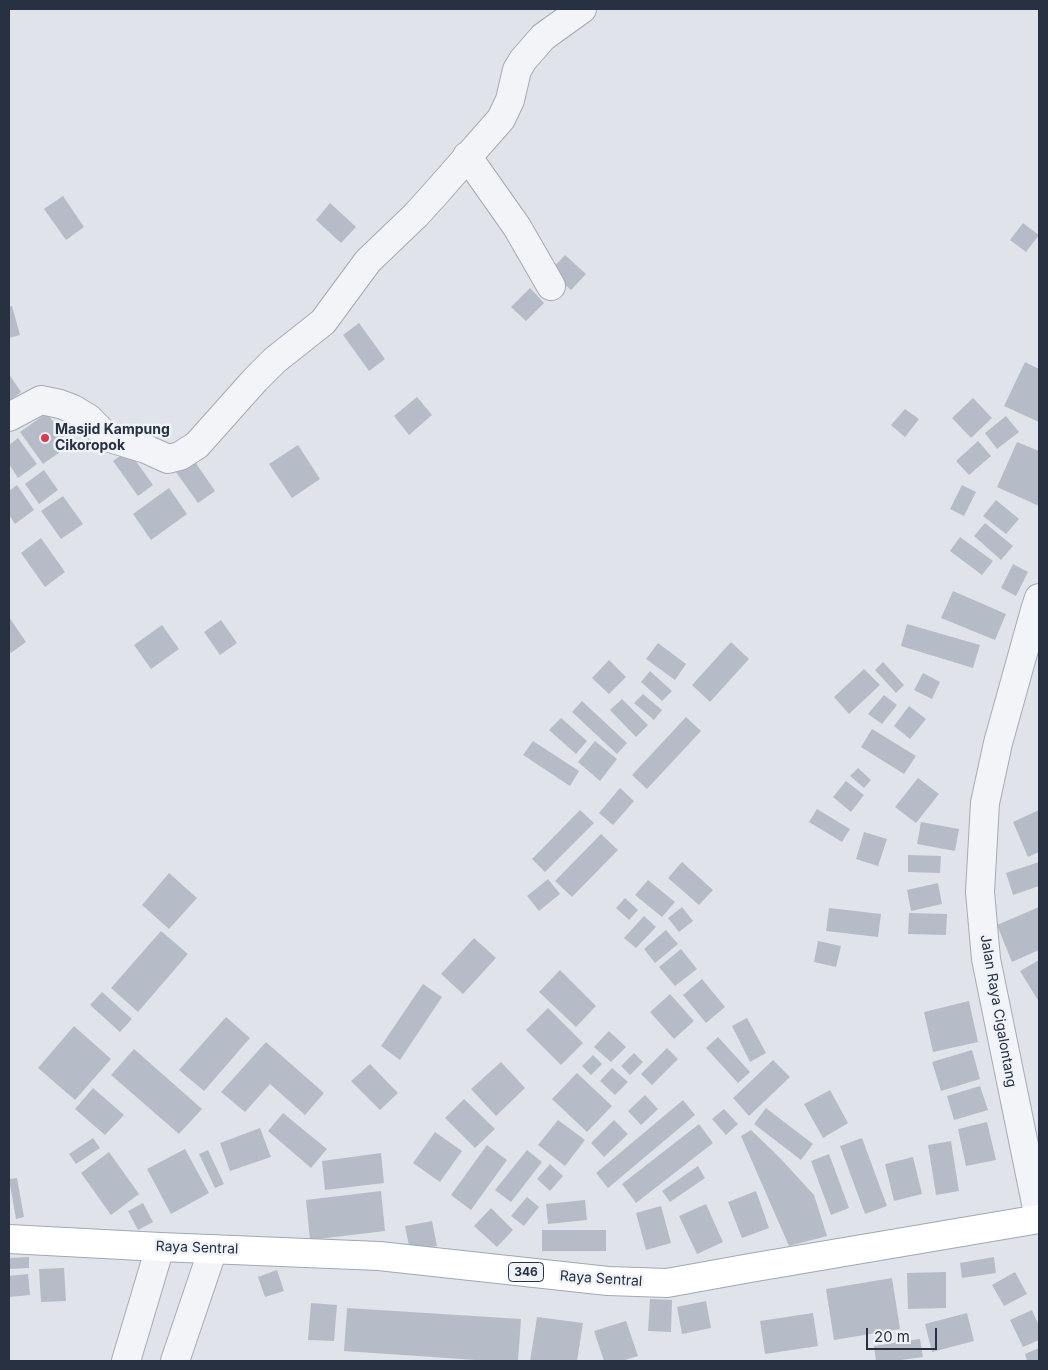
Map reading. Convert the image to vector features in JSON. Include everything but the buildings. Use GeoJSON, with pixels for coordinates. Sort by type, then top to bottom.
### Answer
{"type":"FeatureCollection","features":[{"type":"Feature","properties":{"kind":"main road","name":"Raya Sentral"},"geometry":{"type":"LineString","coordinates":[[9,1239],[160,1248],[380,1256],[608,1281],[668,1283],[1039,1219]]}},
{"type":"Feature","properties":{"kind":"street"},"geometry":{"type":"LineString","coordinates":[[9,416],[41,400],[73,409],[88,418],[107,437],[146,449],[168,459],[180,456],[197,445],[275,360],[323,322],[368,261],[416,215],[501,119],[510,100],[517,70],[523,60],[544,37],[582,9]]}},
{"type":"Feature","properties":{"kind":"street"},"geometry":{"type":"LineString","coordinates":[[467,156],[517,227],[551,286]]}},
{"type":"Feature","properties":{"kind":"street","name":"Jalan Raya Cigalontang"},"geometry":{"type":"LineString","coordinates":[[1039,598],[998,743],[985,803],[980,892],[986,959],[1039,1219]]}},
{"type":"Feature","properties":{"kind":"street"},"geometry":{"type":"LineString","coordinates":[[126,1361],[160,1248]]}},
{"type":"Feature","properties":{"kind":"street"},"geometry":{"type":"LineString","coordinates":[[175,1361],[213,1249]]}},
{"type":"Feature","properties":{"kind":"place","name":"Masjid Kampung Cikoropok"},"geometry":{"type":"Point","coordinates":[45,438]}}]}
